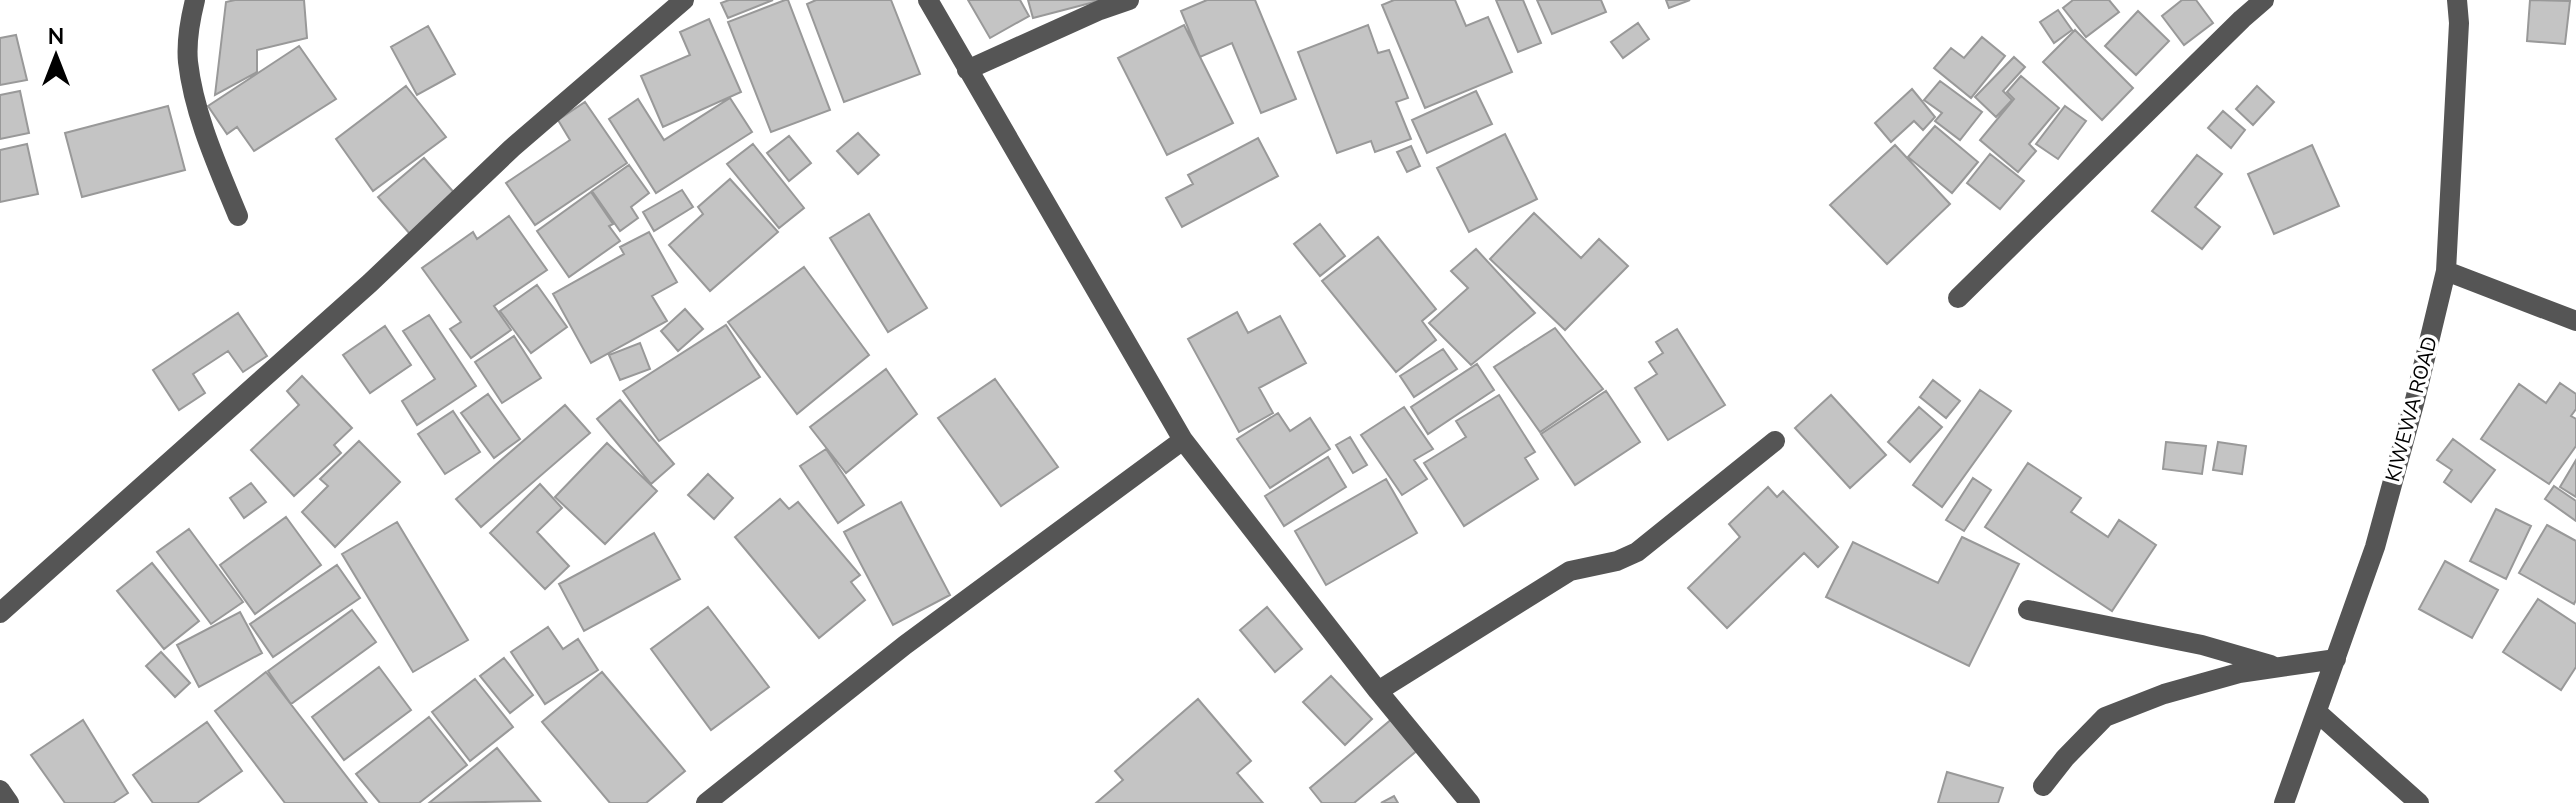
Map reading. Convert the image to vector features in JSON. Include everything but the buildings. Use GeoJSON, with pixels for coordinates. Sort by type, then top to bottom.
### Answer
{"type":"FeatureCollection","features":[{"type":"Feature","properties":{"kind":"street"},"geometry":{"type":"LineString","coordinates":[[195,0],[188,35],[188,62],[197,104],[238,216]]}},
{"type":"Feature","properties":{"kind":"street"},"geometry":{"type":"LineString","coordinates":[[0,613],[370,283],[512,148],[684,0]]}},
{"type":"Feature","properties":{"kind":"street"},"geometry":{"type":"LineString","coordinates":[[928,0],[1183,440],[1378,691],[1470,803]]}},
{"type":"Feature","properties":{"kind":"street"},"geometry":{"type":"LineString","coordinates":[[967,70],[1129,0]]}},
{"type":"Feature","properties":{"kind":"street"},"geometry":{"type":"LineString","coordinates":[[1958,298],[2264,0]]}},
{"type":"Feature","properties":{"kind":"street","name":"KIWEWA ROAD"},"geometry":{"type":"LineString","coordinates":[[2284,803],[2375,547],[2446,271],[2459,23],[2457,0]]}},
{"type":"Feature","properties":{"kind":"street"},"geometry":{"type":"LineString","coordinates":[[2446,271],[2576,321]]}},
{"type":"Feature","properties":{"kind":"street"},"geometry":{"type":"LineString","coordinates":[[706,803],[905,645],[1183,440]]}},
{"type":"Feature","properties":{"kind":"street"},"geometry":{"type":"LineString","coordinates":[[1378,691],[1570,571],[1617,561],[1637,552],[1775,441]]}},
{"type":"Feature","properties":{"kind":"street"},"geometry":{"type":"LineString","coordinates":[[2028,610],[2202,645],[2278,667]]}},
{"type":"Feature","properties":{"kind":"street"},"geometry":{"type":"LineString","coordinates":[[2043,786],[2105,717],[2164,694],[2239,673],[2336,659]]}},
{"type":"Feature","properties":{"kind":"street"},"geometry":{"type":"LineString","coordinates":[[2318,713],[2419,803]]}},
{"type":"Feature","properties":{"kind":"street"},"geometry":{"type":"LineString","coordinates":[[0,790],[9,803]]}}]}
